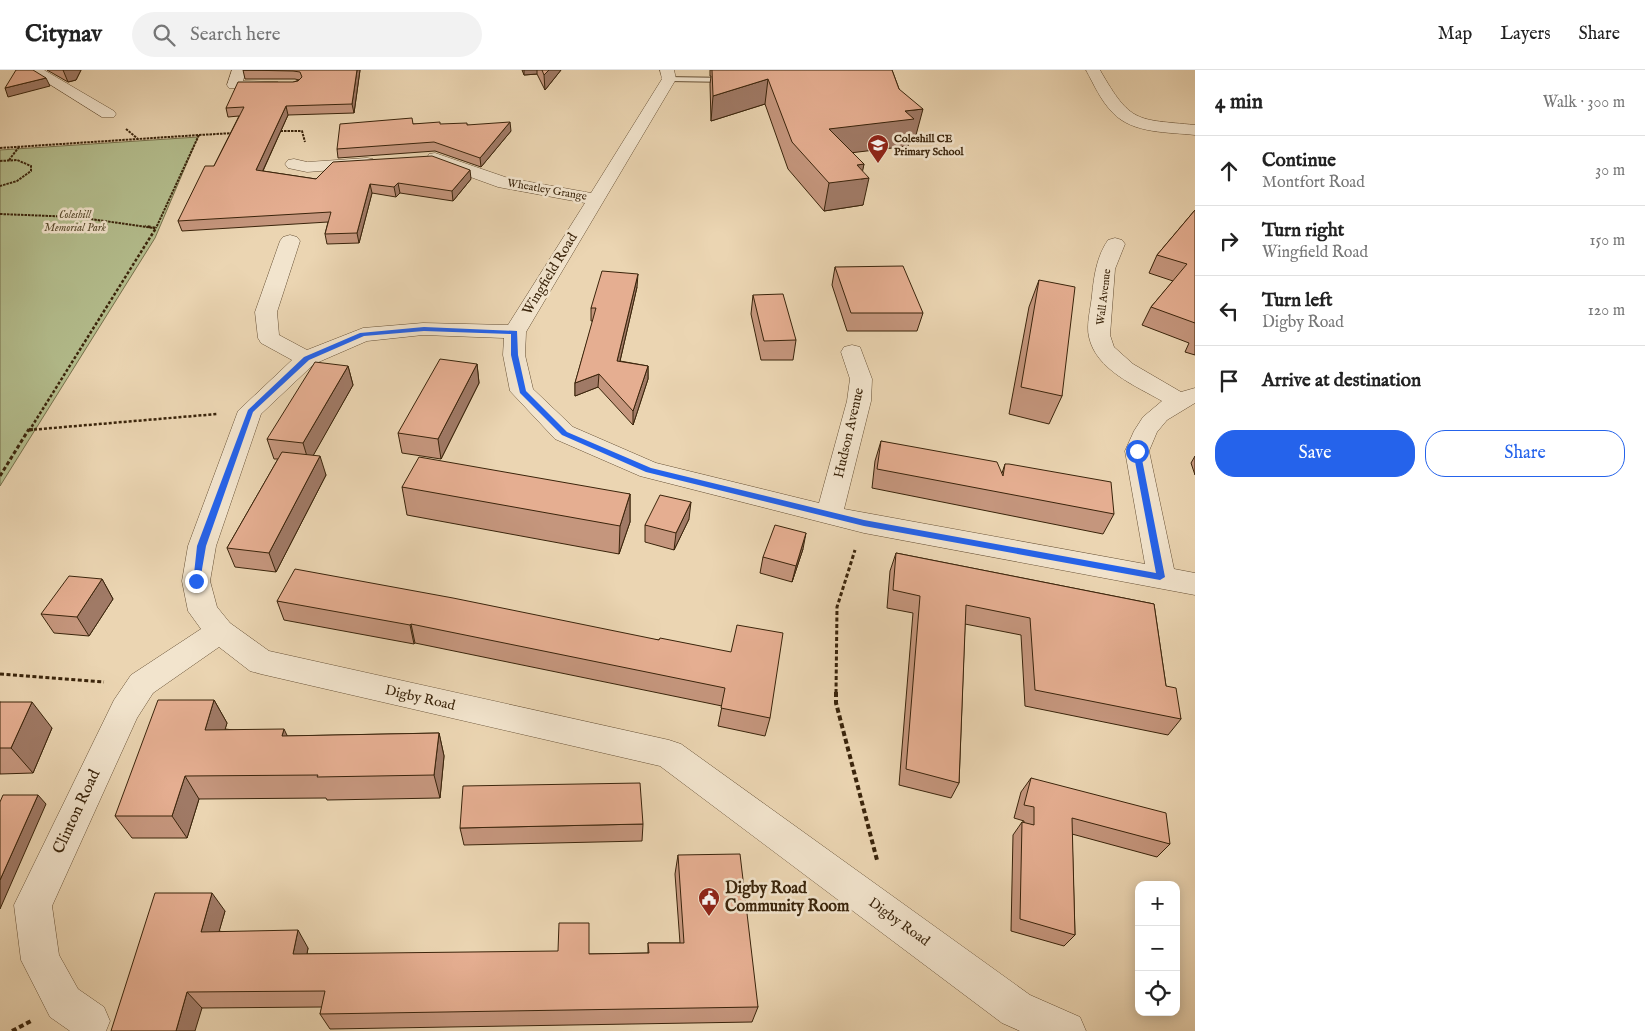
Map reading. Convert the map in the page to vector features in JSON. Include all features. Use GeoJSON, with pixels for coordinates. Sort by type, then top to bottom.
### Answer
{"type":"FeatureCollection","features":[{"type":"Feature","properties":{"kind":"street"},"geometry":{"type":"LineString","coordinates":[[34,70],[108,114]]}},
{"type":"Feature","properties":{"kind":"street"},"geometry":{"type":"LineString","coordinates":[[239,70],[234,85],[286,85]]}},
{"type":"Feature","properties":{"kind":"street"},"geometry":{"type":"LineString","coordinates":[[1093,70],[1120,112],[1131,119],[1152,125],[1195,130]]}},
{"type":"Feature","properties":{"kind":"street","name":"Wingfield Road"},"geometry":{"type":"LineString","coordinates":[[668,74],[515,332],[514,355],[522,391],[564,434],[649,470],[864,523],[1195,584]]}},
{"type":"Feature","properties":{"kind":"street","name":"Wheatley Grange"},"geometry":{"type":"LineString","coordinates":[[415,159],[435,158],[504,184],[595,199]]}},
{"type":"Feature","properties":{"kind":"street"},"geometry":{"type":"LineString","coordinates":[[294,164],[307,167],[386,162]]}},
{"type":"Feature","properties":{"kind":"street"},"geometry":{"type":"LineString","coordinates":[[290,241],[266,312],[269,338],[306,359]]}},
{"type":"Feature","properties":{"kind":"street","name":"Wall Avenue"},"geometry":{"type":"LineString","coordinates":[[1115,244],[1106,269],[1099,335],[1103,347],[1110,357],[1125,369],[1187,398]]}},
{"type":"Feature","properties":{"kind":"street","name":"Digby Road"},"geometry":{"type":"LineString","coordinates":[[515,332],[424,329],[363,335],[306,359],[250,411],[202,546],[196,581],[202,611],[220,631],[261,662],[669,754],[1016,1009],[1066,1031]]}},
{"type":"Feature","properties":{"kind":"street","name":"Hudson Avenue"},"geometry":{"type":"LineString","coordinates":[[829,514],[859,401],[861,379],[852,352]]}},
{"type":"Feature","properties":{"kind":"street"},"geometry":{"type":"LineString","coordinates":[[1160,577],[1137,451],[1141,438],[1160,412],[1187,398]]}},
{"type":"Feature","properties":{"kind":"street","name":"Clinton Road"},"geometry":{"type":"LineString","coordinates":[[90,1021],[64,1003],[40,960],[33,905],[125,710],[142,684],[220,631]]}},
{"type":"Feature","properties":{"kind":"lane"},"geometry":{"type":"LineString","coordinates":[[668,74],[743,81]]}},
{"type":"Feature","properties":{"kind":"path"},"geometry":{"type":"LineString","coordinates":[[276,131],[302,131],[306,148]]}},
{"type":"Feature","properties":{"kind":"path"},"geometry":{"type":"LineString","coordinates":[[0,148],[238,133]]}},
{"type":"Feature","properties":{"kind":"path"},"geometry":{"type":"LineString","coordinates":[[0,476],[156,228],[199,135]]}},
{"type":"Feature","properties":{"kind":"path"},"geometry":{"type":"LineString","coordinates":[[8,160],[19,147]]}},
{"type":"Feature","properties":{"kind":"path"},"geometry":{"type":"LineString","coordinates":[[0,161],[24,162],[31,166],[31,171],[16,181],[0,186]]}},
{"type":"Feature","properties":{"kind":"path"},"geometry":{"type":"LineString","coordinates":[[0,214],[76,217],[156,228]]}},
{"type":"Feature","properties":{"kind":"path"},"geometry":{"type":"LineString","coordinates":[[29,430],[250,411]]}},
{"type":"Feature","properties":{"kind":"path"},"geometry":{"type":"LineString","coordinates":[[864,523],[837,606],[836,703],[878,862]]}},
{"type":"Feature","properties":{"kind":"path"},"geometry":{"type":"LineString","coordinates":[[0,674],[142,684]]}},
{"type":"Feature","properties":{"kind":"green space","name":"Coleshill Memorial Park"},"geometry":{"type":"Polygon","coordinates":[[[198,137],[155,238],[0,486],[0,150],[198,137]]]}},
{"type":"Feature","properties":{"kind":"building"},"geometry":{"type":"Polygon","coordinates":[[[16,70],[33,70],[46,78],[5,88],[16,70]]]}},
{"type":"Feature","properties":{"kind":"building"},"geometry":{"type":"Polygon","coordinates":[[[243,70],[357,70],[352,104],[286,106],[256,170],[316,179],[333,162],[432,156],[470,170],[452,191],[398,183],[394,187],[370,184],[357,233],[325,234],[331,212],[178,221],[205,166],[214,166],[244,107],[226,108],[238,82],[293,82],[298,81],[302,77],[300,72],[293,71],[243,70]]]}},
{"type":"Feature","properties":{"kind":"building"},"geometry":{"type":"Polygon","coordinates":[[[542,70],[549,70],[544,75],[542,70]]]}},
{"type":"Feature","properties":{"kind":"building"},"geometry":{"type":"Polygon","coordinates":[[[712,70],[892,70],[899,89],[923,109],[905,111],[914,119],[829,129],[864,164],[857,165],[869,178],[829,183],[792,142],[768,79],[713,96],[712,70]]]}},
{"type":"Feature","properties":{"kind":"building"},"geometry":{"type":"Polygon","coordinates":[[[412,118],[413,124],[440,122],[440,124],[467,123],[467,125],[510,122],[480,158],[434,142],[337,149],[340,124],[412,118]]]}},
{"type":"Feature","properties":{"kind":"building"},"geometry":{"type":"Polygon","coordinates":[[[1195,210],[1195,323],[1151,307],[1187,264],[1157,255],[1195,210]]]}},
{"type":"Feature","properties":{"kind":"building"},"geometry":{"type":"Polygon","coordinates":[[[903,266],[923,313],[851,313],[835,267],[903,266]]]}},
{"type":"Feature","properties":{"kind":"building"},"geometry":{"type":"Polygon","coordinates":[[[602,271],[638,274],[617,361],[648,366],[633,411],[599,374],[575,383],[596,308],[591,308],[602,271]]]}},
{"type":"Feature","properties":{"kind":"building"},"geometry":{"type":"Polygon","coordinates":[[[1039,280],[1075,287],[1062,396],[1021,387],[1039,280]]]}},
{"type":"Feature","properties":{"kind":"building"},"geometry":{"type":"Polygon","coordinates":[[[783,294],[796,340],[764,341],[753,295],[783,294]]]}},
{"type":"Feature","properties":{"kind":"building"},"geometry":{"type":"Polygon","coordinates":[[[440,359],[477,364],[438,439],[398,433],[440,359]]]}},
{"type":"Feature","properties":{"kind":"building"},"geometry":{"type":"Polygon","coordinates":[[[315,362],[348,366],[303,443],[267,439],[315,362]]]}},
{"type":"Feature","properties":{"kind":"building"},"geometry":{"type":"Polygon","coordinates":[[[881,441],[997,462],[1003,476],[1005,464],[1009,464],[1111,482],[1114,514],[877,469],[881,441]]]}},
{"type":"Feature","properties":{"kind":"building"},"geometry":{"type":"Polygon","coordinates":[[[282,452],[320,456],[269,553],[227,548],[282,452]]]}},
{"type":"Feature","properties":{"kind":"building"},"geometry":{"type":"Polygon","coordinates":[[[419,457],[630,494],[620,526],[402,487],[419,457]]]}},
{"type":"Feature","properties":{"kind":"building"},"geometry":{"type":"Polygon","coordinates":[[[660,495],[691,502],[676,533],[645,525],[660,495]]]}},
{"type":"Feature","properties":{"kind":"building"},"geometry":{"type":"Polygon","coordinates":[[[775,525],[806,533],[796,566],[763,557],[775,525]]]}},
{"type":"Feature","properties":{"kind":"building"},"geometry":{"type":"Polygon","coordinates":[[[896,553],[1154,604],[1166,686],[1176,688],[1181,719],[1035,690],[1030,618],[966,605],[959,783],[906,769],[920,596],[893,590],[896,553]]]}},
{"type":"Feature","properties":{"kind":"building"},"geometry":{"type":"Polygon","coordinates":[[[295,569],[453,598],[659,640],[660,638],[731,652],[737,625],[783,633],[770,718],[721,708],[725,688],[411,624],[277,601],[295,569]]]}},
{"type":"Feature","properties":{"kind":"building"},"geometry":{"type":"Polygon","coordinates":[[[69,576],[102,579],[77,617],[41,614],[69,576]]]}},
{"type":"Feature","properties":{"kind":"building"},"geometry":{"type":"Polygon","coordinates":[[[158,700],[214,700],[205,730],[284,729],[282,736],[439,733],[434,775],[317,777],[318,775],[185,776],[172,816],[115,816],[158,700]]]}},
{"type":"Feature","properties":{"kind":"building"},"geometry":{"type":"Polygon","coordinates":[[[0,702],[32,702],[11,748],[0,748],[0,702]]]}},
{"type":"Feature","properties":{"kind":"building"},"geometry":{"type":"Polygon","coordinates":[[[1031,778],[1166,813],[1170,844],[1072,818],[1075,935],[1020,919],[1022,822],[1034,825],[1034,807],[1024,805],[1031,778]]]}},
{"type":"Feature","properties":{"kind":"building"},"geometry":{"type":"Polygon","coordinates":[[[640,783],[643,824],[460,828],[463,786],[640,783]]]}},
{"type":"Feature","properties":{"kind":"building"},"geometry":{"type":"Polygon","coordinates":[[[3,795],[38,795],[0,880],[0,802],[3,795]]]}},
{"type":"Feature","properties":{"kind":"building"},"geometry":{"type":"Polygon","coordinates":[[[740,854],[758,1007],[320,1014],[325,991],[187,992],[176,1031],[111,1031],[155,893],[212,893],[201,932],[298,930],[293,954],[558,951],[559,923],[589,923],[589,954],[649,953],[648,943],[684,943],[678,855],[740,854]]]}},
{"type":"Feature","properties":{"kind":"place","name":"Coleshill CE Primary School"},"geometry":{"type":"Point","coordinates":[878,164]}},
{"type":"Feature","properties":{"kind":"place","name":"Digby Road Community Room"},"geometry":{"type":"Point","coordinates":[709,917]}},
{"type":"Feature","properties":{"kind":"route"},"geometry":{"type":"LineString","coordinates":[[196,581],[202,546],[250,411],[306,359],[363,335],[424,329],[515,332],[514,355],[522,391],[564,434],[600,451],[649,470],[864,523],[1160,577],[1137,451]]}}]}
